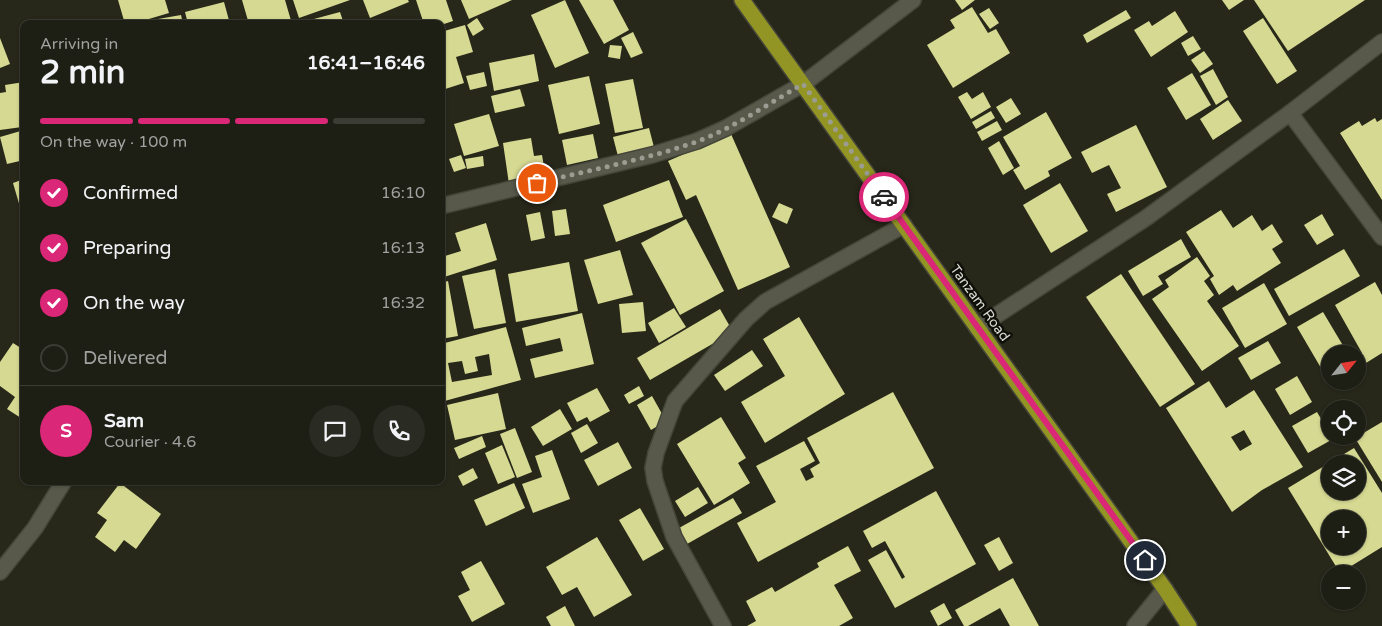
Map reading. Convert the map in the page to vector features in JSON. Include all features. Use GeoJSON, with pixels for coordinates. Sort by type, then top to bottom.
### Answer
{"type":"FeatureCollection","features":[{"type":"Feature","properties":{"kind":"highway","name":"Tanzam Road"},"geometry":{"type":"LineString","coordinates":[[742,0],[1165,589],[1189,626]]}},
{"type":"Feature","properties":{"kind":"street"},"geometry":{"type":"LineString","coordinates":[[445,205],[652,155],[697,142],[726,128],[803,84],[913,0]]}},
{"type":"Feature","properties":{"kind":"street"},"geometry":{"type":"LineString","coordinates":[[978,328],[1146,218],[1290,113],[1382,42]]}},
{"type":"Feature","properties":{"kind":"street"},"geometry":{"type":"LineString","coordinates":[[1290,113],[1382,236]]}},
{"type":"Feature","properties":{"kind":"street"},"geometry":{"type":"LineString","coordinates":[[723,626],[674,537],[655,481],[653,468],[656,453],[675,401],[746,319],[765,302],[904,225]]}},
{"type":"Feature","properties":{"kind":"street"},"geometry":{"type":"LineString","coordinates":[[0,572],[35,528],[62,485]]}},
{"type":"Feature","properties":{"kind":"street"},"geometry":{"type":"LineString","coordinates":[[1135,626],[1165,589]]}},
{"type":"Feature","properties":{"kind":"building"},"geometry":{"type":"Polygon","coordinates":[[[118,0],[165,0],[169,13],[145,20],[124,20],[118,0]]]}},
{"type":"Feature","properties":{"kind":"building"},"geometry":{"type":"Polygon","coordinates":[[[242,0],[285,0],[291,20],[248,20],[242,0]]]}},
{"type":"Feature","properties":{"kind":"building"},"geometry":{"type":"Polygon","coordinates":[[[293,0],[350,0],[299,18],[293,0]]]}},
{"type":"Feature","properties":{"kind":"building"},"geometry":{"type":"Polygon","coordinates":[[[363,0],[408,0],[409,2],[370,18],[363,0]]]}},
{"type":"Feature","properties":{"kind":"building"},"geometry":{"type":"Polygon","coordinates":[[[416,0],[446,0],[453,21],[445,24],[445,20],[423,20],[416,0]]]}},
{"type":"Feature","properties":{"kind":"building"},"geometry":{"type":"Polygon","coordinates":[[[461,0],[512,0],[469,19],[461,0]]]}},
{"type":"Feature","properties":{"kind":"building"},"geometry":{"type":"Polygon","coordinates":[[[565,0],[589,53],[555,68],[531,15],[565,0]]]}},
{"type":"Feature","properties":{"kind":"building"},"geometry":{"type":"Polygon","coordinates":[[[579,0],[613,0],[629,30],[604,44],[579,0]]]}},
{"type":"Feature","properties":{"kind":"building"},"geometry":{"type":"Polygon","coordinates":[[[955,0],[975,0],[962,10],[955,0]]]}},
{"type":"Feature","properties":{"kind":"building"},"geometry":{"type":"Polygon","coordinates":[[[1222,0],[1244,0],[1229,10],[1222,0]]]}},
{"type":"Feature","properties":{"kind":"building"},"geometry":{"type":"Polygon","coordinates":[[[1254,0],[1365,0],[1288,51],[1254,0]]]}},
{"type":"Feature","properties":{"kind":"building"},"geometry":{"type":"Polygon","coordinates":[[[224,2],[229,20],[187,20],[185,12],[224,2]]]}},
{"type":"Feature","properties":{"kind":"building"},"geometry":{"type":"Polygon","coordinates":[[[972,7],[988,33],[996,29],[1010,53],[953,88],[927,45],[955,28],[950,20],[972,7]]]}},
{"type":"Feature","properties":{"kind":"building"},"geometry":{"type":"Polygon","coordinates":[[[989,8],[999,23],[990,29],[979,14],[989,8]]]}},
{"type":"Feature","properties":{"kind":"building"},"geometry":{"type":"Polygon","coordinates":[[[1126,10],[1131,18],[1087,43],[1083,35],[1126,10]]]}},
{"type":"Feature","properties":{"kind":"building"},"geometry":{"type":"Polygon","coordinates":[[[1175,11],[1188,32],[1151,57],[1134,30],[1149,21],[1152,26],[1175,11]]]}},
{"type":"Feature","properties":{"kind":"building"},"geometry":{"type":"Polygon","coordinates":[[[340,12],[343,20],[310,20],[340,12]]]}},
{"type":"Feature","properties":{"kind":"building"},"geometry":{"type":"Polygon","coordinates":[[[181,15],[182,20],[158,20],[181,15]]]}},
{"type":"Feature","properties":{"kind":"building"},"geometry":{"type":"Polygon","coordinates":[[[477,18],[484,29],[473,36],[467,25],[477,18]]]}},
{"type":"Feature","properties":{"kind":"building"},"geometry":{"type":"Polygon","coordinates":[[[1263,18],[1297,71],[1277,84],[1243,31],[1263,18]]]}},
{"type":"Feature","properties":{"kind":"building"},"geometry":{"type":"Polygon","coordinates":[[[465,25],[473,52],[456,57],[464,83],[445,89],[445,31],[465,25]]]}},
{"type":"Feature","properties":{"kind":"building"},"geometry":{"type":"Polygon","coordinates":[[[633,32],[643,53],[631,58],[621,38],[633,32]]]}},
{"type":"Feature","properties":{"kind":"building"},"geometry":{"type":"Polygon","coordinates":[[[1193,36],[1201,49],[1188,56],[1181,43],[1193,36]]]}},
{"type":"Feature","properties":{"kind":"building"},"geometry":{"type":"Polygon","coordinates":[[[0,38],[10,64],[0,68],[0,38]]]}},
{"type":"Feature","properties":{"kind":"building"},"geometry":{"type":"Polygon","coordinates":[[[610,45],[622,46],[620,59],[608,57],[610,45]]]}},
{"type":"Feature","properties":{"kind":"building"},"geometry":{"type":"Polygon","coordinates":[[[1204,51],[1213,64],[1200,73],[1191,60],[1204,51]]]}},
{"type":"Feature","properties":{"kind":"building"},"geometry":{"type":"Polygon","coordinates":[[[534,54],[539,81],[494,91],[489,63],[534,54]]]}},
{"type":"Feature","properties":{"kind":"building"},"geometry":{"type":"Polygon","coordinates":[[[1213,69],[1228,97],[1216,105],[1200,76],[1213,69]]]}},
{"type":"Feature","properties":{"kind":"building"},"geometry":{"type":"Polygon","coordinates":[[[484,72],[487,86],[470,90],[466,76],[484,72]]]}},
{"type":"Feature","properties":{"kind":"building"},"geometry":{"type":"Polygon","coordinates":[[[1192,73],[1211,105],[1186,120],[1167,88],[1192,73]]]}},
{"type":"Feature","properties":{"kind":"building"},"geometry":{"type":"Polygon","coordinates":[[[589,76],[600,124],[559,134],[548,85],[589,76]]]}},
{"type":"Feature","properties":{"kind":"building"},"geometry":{"type":"Polygon","coordinates":[[[633,79],[643,128],[615,133],[605,84],[633,79]]]}},
{"type":"Feature","properties":{"kind":"building"},"geometry":{"type":"Polygon","coordinates":[[[20,83],[20,127],[0,130],[0,93],[6,92],[5,85],[20,83]]]}},
{"type":"Feature","properties":{"kind":"building"},"geometry":{"type":"Polygon","coordinates":[[[520,89],[525,106],[495,113],[491,96],[520,89]]]}},
{"type":"Feature","properties":{"kind":"building"},"geometry":{"type":"Polygon","coordinates":[[[967,92],[972,99],[983,92],[991,107],[971,119],[958,97],[967,92]]]}},
{"type":"Feature","properties":{"kind":"building"},"geometry":{"type":"Polygon","coordinates":[[[1011,98],[1021,114],[1006,123],[996,107],[1011,98]]]}},
{"type":"Feature","properties":{"kind":"building"},"geometry":{"type":"Polygon","coordinates":[[[1228,100],[1242,121],[1213,140],[1200,119],[1228,100]]]}},
{"type":"Feature","properties":{"kind":"building"},"geometry":{"type":"Polygon","coordinates":[[[991,111],[995,118],[976,129],[972,122],[991,111]]]}},
{"type":"Feature","properties":{"kind":"building"},"geometry":{"type":"Polygon","coordinates":[[[1046,112],[1072,158],[1048,171],[1050,176],[1025,190],[1013,170],[1020,166],[1003,137],[1046,112]]]}},
{"type":"Feature","properties":{"kind":"building"},"geometry":{"type":"Polygon","coordinates":[[[489,114],[499,146],[464,156],[454,124],[489,114]]]}},
{"type":"Feature","properties":{"kind":"building"},"geometry":{"type":"Polygon","coordinates":[[[1375,118],[1377,122],[1382,119],[1382,200],[1340,133],[1359,121],[1362,126],[1375,118]]]}},
{"type":"Feature","properties":{"kind":"building"},"geometry":{"type":"Polygon","coordinates":[[[997,121],[1002,130],[982,141],[977,132],[997,121]]]}},
{"type":"Feature","properties":{"kind":"building"},"geometry":{"type":"Polygon","coordinates":[[[1136,125],[1167,187],[1116,212],[1107,194],[1121,188],[1109,165],[1092,173],[1081,152],[1136,125]]]}},
{"type":"Feature","properties":{"kind":"building"},"geometry":{"type":"Polygon","coordinates":[[[649,128],[655,151],[619,160],[613,137],[649,128]]]}},
{"type":"Feature","properties":{"kind":"building"},"geometry":{"type":"Polygon","coordinates":[[[20,131],[20,161],[7,164],[0,137],[20,131]]]}},
{"type":"Feature","properties":{"kind":"building"},"geometry":{"type":"Polygon","coordinates":[[[593,134],[598,158],[567,165],[562,140],[593,134]]]}},
{"type":"Feature","properties":{"kind":"building"},"geometry":{"type":"Polygon","coordinates":[[[731,134],[790,267],[738,290],[696,195],[686,200],[668,161],[731,134]]]}},
{"type":"Feature","properties":{"kind":"building"},"geometry":{"type":"Polygon","coordinates":[[[531,138],[534,156],[542,155],[546,178],[509,184],[503,143],[531,138]]]}},
{"type":"Feature","properties":{"kind":"building"},"geometry":{"type":"Polygon","coordinates":[[[999,141],[1014,168],[1003,175],[988,148],[999,141]]]}},
{"type":"Feature","properties":{"kind":"building"},"geometry":{"type":"Polygon","coordinates":[[[461,155],[466,168],[454,172],[449,159],[461,155]]]}},
{"type":"Feature","properties":{"kind":"building"},"geometry":{"type":"Polygon","coordinates":[[[483,156],[484,166],[467,169],[465,159],[483,156]]]}},
{"type":"Feature","properties":{"kind":"building"},"geometry":{"type":"Polygon","coordinates":[[[20,180],[20,207],[13,183],[20,180]]]}},
{"type":"Feature","properties":{"kind":"building"},"geometry":{"type":"Polygon","coordinates":[[[669,180],[683,217],[616,242],[603,205],[669,180]]]}},
{"type":"Feature","properties":{"kind":"building"},"geometry":{"type":"Polygon","coordinates":[[[1060,183],[1088,231],[1051,253],[1023,205],[1060,183]]]}},
{"type":"Feature","properties":{"kind":"building"},"geometry":{"type":"Polygon","coordinates":[[[779,203],[793,209],[787,224],[772,217],[779,203]]]}},
{"type":"Feature","properties":{"kind":"building"},"geometry":{"type":"Polygon","coordinates":[[[566,209],[570,234],[555,236],[552,211],[566,209]]]}},
{"type":"Feature","properties":{"kind":"building"},"geometry":{"type":"Polygon","coordinates":[[[1221,210],[1233,228],[1252,215],[1262,231],[1272,224],[1283,242],[1272,249],[1281,263],[1237,291],[1233,285],[1219,295],[1210,279],[1214,276],[1186,232],[1221,210]]]}},
{"type":"Feature","properties":{"kind":"building"},"geometry":{"type":"Polygon","coordinates":[[[540,212],[545,238],[531,241],[526,215],[540,212]]]}},
{"type":"Feature","properties":{"kind":"building"},"geometry":{"type":"Polygon","coordinates":[[[1322,214],[1334,235],[1317,245],[1304,225],[1322,214]]]}},
{"type":"Feature","properties":{"kind":"building"},"geometry":{"type":"Polygon","coordinates":[[[686,219],[724,291],[680,315],[641,243],[686,219]]]}},
{"type":"Feature","properties":{"kind":"building"},"geometry":{"type":"Polygon","coordinates":[[[486,223],[497,260],[445,277],[445,256],[461,251],[455,233],[486,223]]]}},
{"type":"Feature","properties":{"kind":"building"},"geometry":{"type":"Polygon","coordinates":[[[1181,239],[1191,257],[1158,276],[1163,284],[1143,296],[1128,271],[1181,239]]]}},
{"type":"Feature","properties":{"kind":"building"},"geometry":{"type":"Polygon","coordinates":[[[1344,249],[1360,276],[1289,316],[1274,289],[1344,249]]]}},
{"type":"Feature","properties":{"kind":"building"},"geometry":{"type":"Polygon","coordinates":[[[620,250],[633,295],[598,304],[584,260],[620,250]]]}},
{"type":"Feature","properties":{"kind":"building"},"geometry":{"type":"Polygon","coordinates":[[[1197,257],[1210,276],[1204,281],[1214,295],[1207,301],[1239,346],[1202,371],[1152,299],[1169,287],[1165,280],[1197,257]]]}},
{"type":"Feature","properties":{"kind":"building"},"geometry":{"type":"Polygon","coordinates":[[[569,262],[578,311],[516,322],[508,274],[569,262]]]}},
{"type":"Feature","properties":{"kind":"building"},"geometry":{"type":"Polygon","coordinates":[[[495,269],[506,323],[474,329],[462,276],[495,269]]]}},
{"type":"Feature","properties":{"kind":"building"},"geometry":{"type":"Polygon","coordinates":[[[1121,274],[1195,384],[1160,407],[1086,297],[1121,274]]]}},
{"type":"Feature","properties":{"kind":"building"},"geometry":{"type":"Polygon","coordinates":[[[448,281],[458,336],[445,338],[445,282],[448,281]]]}},
{"type":"Feature","properties":{"kind":"building"},"geometry":{"type":"Polygon","coordinates":[[[1375,282],[1382,295],[1382,353],[1366,363],[1366,345],[1358,345],[1335,305],[1375,282]]]}},
{"type":"Feature","properties":{"kind":"building"},"geometry":{"type":"Polygon","coordinates":[[[1264,283],[1287,324],[1245,348],[1222,308],[1264,283]]]}},
{"type":"Feature","properties":{"kind":"building"},"geometry":{"type":"Polygon","coordinates":[[[643,302],[646,331],[622,333],[619,304],[643,302]]]}},
{"type":"Feature","properties":{"kind":"building"},"geometry":{"type":"Polygon","coordinates":[[[674,308],[686,327],[659,343],[648,323],[674,308]]]}},
{"type":"Feature","properties":{"kind":"building"},"geometry":{"type":"Polygon","coordinates":[[[720,309],[733,332],[650,380],[637,358],[720,309]]]}},
{"type":"Feature","properties":{"kind":"building"},"geometry":{"type":"Polygon","coordinates":[[[1323,312],[1343,345],[1321,345],[1321,368],[1297,327],[1323,312]]]}},
{"type":"Feature","properties":{"kind":"building"},"geometry":{"type":"Polygon","coordinates":[[[582,313],[594,364],[535,378],[530,359],[563,351],[560,338],[526,346],[522,328],[582,313]]]}},
{"type":"Feature","properties":{"kind":"building"},"geometry":{"type":"Polygon","coordinates":[[[799,317],[845,394],[765,443],[741,402],[785,376],[763,339],[799,317]]]}},
{"type":"Feature","properties":{"kind":"building"},"geometry":{"type":"Polygon","coordinates":[[[506,327],[521,380],[445,401],[445,343],[506,327]],[[489,354],[475,357],[478,371],[465,374],[462,361],[448,363],[452,382],[492,375],[489,354]]]}},
{"type":"Feature","properties":{"kind":"building"},"geometry":{"type":"Polygon","coordinates":[[[1268,341],[1281,363],[1251,380],[1238,358],[1268,341]]]}},
{"type":"Feature","properties":{"kind":"building"},"geometry":{"type":"Polygon","coordinates":[[[13,343],[20,347],[20,417],[7,409],[15,397],[0,386],[0,362],[13,343]]]}},
{"type":"Feature","properties":{"kind":"building"},"geometry":{"type":"Polygon","coordinates":[[[752,350],[763,366],[725,391],[714,375],[752,350]]]}},
{"type":"Feature","properties":{"kind":"building"},"geometry":{"type":"Polygon","coordinates":[[[1297,376],[1312,402],[1290,415],[1275,389],[1297,376]]]}},
{"type":"Feature","properties":{"kind":"building"},"geometry":{"type":"Polygon","coordinates":[[[1209,381],[1226,408],[1254,390],[1303,467],[1262,490],[1232,512],[1166,408],[1209,381]],[[1244,430],[1231,437],[1240,451],[1252,444],[1244,430]]]}},
{"type":"Feature","properties":{"kind":"building"},"geometry":{"type":"Polygon","coordinates":[[[639,386],[644,396],[629,404],[624,395],[639,386]]]}},
{"type":"Feature","properties":{"kind":"building"},"geometry":{"type":"Polygon","coordinates":[[[597,388],[610,411],[590,422],[587,417],[577,422],[567,403],[597,388]]]}},
{"type":"Feature","properties":{"kind":"building"},"geometry":{"type":"Polygon","coordinates":[[[893,392],[934,468],[758,562],[737,523],[776,502],[756,466],[804,441],[815,461],[800,469],[806,481],[814,477],[810,469],[820,463],[807,438],[893,392]]]}},
{"type":"Feature","properties":{"kind":"building"},"geometry":{"type":"Polygon","coordinates":[[[498,393],[506,429],[455,440],[447,405],[498,393]]]}},
{"type":"Feature","properties":{"kind":"building"},"geometry":{"type":"Polygon","coordinates":[[[652,396],[666,421],[651,430],[637,405],[652,396]]]}},
{"type":"Feature","properties":{"kind":"building"},"geometry":{"type":"Polygon","coordinates":[[[560,409],[572,429],[543,446],[531,427],[560,409]]]}},
{"type":"Feature","properties":{"kind":"building"},"geometry":{"type":"Polygon","coordinates":[[[1317,412],[1321,419],[1322,445],[1308,453],[1292,426],[1317,412]]]}},
{"type":"Feature","properties":{"kind":"building"},"geometry":{"type":"Polygon","coordinates":[[[721,417],[746,458],[738,463],[750,483],[714,505],[677,444],[721,417]]]}},
{"type":"Feature","properties":{"kind":"building"},"geometry":{"type":"Polygon","coordinates":[[[1382,422],[1382,482],[1359,445],[1366,445],[1366,431],[1382,422]]]}},
{"type":"Feature","properties":{"kind":"building"},"geometry":{"type":"Polygon","coordinates":[[[587,424],[598,443],[581,453],[571,433],[587,424]]]}},
{"type":"Feature","properties":{"kind":"building"},"geometry":{"type":"Polygon","coordinates":[[[515,428],[532,472],[517,478],[500,434],[515,428]]]}},
{"type":"Feature","properties":{"kind":"building"},"geometry":{"type":"Polygon","coordinates":[[[482,436],[486,447],[459,459],[454,448],[482,436]]]}},
{"type":"Feature","properties":{"kind":"building"},"geometry":{"type":"Polygon","coordinates":[[[618,442],[632,468],[598,486],[584,460],[618,442]]]}},
{"type":"Feature","properties":{"kind":"building"},"geometry":{"type":"Polygon","coordinates":[[[502,445],[515,477],[498,484],[485,453],[502,445]]]}},
{"type":"Feature","properties":{"kind":"building"},"geometry":{"type":"Polygon","coordinates":[[[1354,448],[1358,455],[1342,455],[1354,448]]]}},
{"type":"Feature","properties":{"kind":"building"},"geometry":{"type":"Polygon","coordinates":[[[552,450],[570,499],[533,513],[522,484],[542,477],[535,456],[552,450]]]}},
{"type":"Feature","properties":{"kind":"building"},"geometry":{"type":"Polygon","coordinates":[[[1366,467],[1382,493],[1382,547],[1353,565],[1335,565],[1329,555],[1366,555],[1366,510],[1321,510],[1321,542],[1288,488],[1321,468],[1321,500],[1366,500],[1366,467]]]}},
{"type":"Feature","properties":{"kind":"building"},"geometry":{"type":"Polygon","coordinates":[[[473,468],[478,478],[463,486],[458,476],[473,468]]]}},
{"type":"Feature","properties":{"kind":"building"},"geometry":{"type":"Polygon","coordinates":[[[514,483],[525,508],[486,526],[474,500],[514,483]]]}},
{"type":"Feature","properties":{"kind":"building"},"geometry":{"type":"Polygon","coordinates":[[[118,485],[123,485],[161,514],[136,549],[124,540],[115,552],[95,537],[107,520],[97,513],[118,485]]]}},
{"type":"Feature","properties":{"kind":"building"},"geometry":{"type":"Polygon","coordinates":[[[698,487],[708,503],[685,517],[675,501],[698,487]]]}},
{"type":"Feature","properties":{"kind":"building"},"geometry":{"type":"Polygon","coordinates":[[[936,491],[976,564],[895,608],[868,560],[886,550],[902,579],[905,577],[885,541],[872,548],[863,531],[936,491]]]}},
{"type":"Feature","properties":{"kind":"building"},"geometry":{"type":"Polygon","coordinates":[[[733,498],[742,513],[687,544],[679,528],[733,498]]]}},
{"type":"Feature","properties":{"kind":"building"},"geometry":{"type":"Polygon","coordinates":[[[640,508],[664,549],[643,561],[619,520],[640,508]]]}},
{"type":"Feature","properties":{"kind":"building"},"geometry":{"type":"Polygon","coordinates":[[[597,537],[632,595],[594,617],[577,587],[562,595],[546,567],[597,537]]]}},
{"type":"Feature","properties":{"kind":"building"},"geometry":{"type":"Polygon","coordinates":[[[999,537],[1013,563],[999,571],[984,545],[999,537]]]}},
{"type":"Feature","properties":{"kind":"building"},"geometry":{"type":"Polygon","coordinates":[[[848,546],[861,571],[834,585],[853,618],[839,626],[747,626],[756,621],[746,601],[772,587],[775,592],[819,567],[817,563],[848,546]]]}},
{"type":"Feature","properties":{"kind":"building"},"geometry":{"type":"Polygon","coordinates":[[[481,561],[505,604],[472,622],[458,596],[470,590],[461,572],[481,561]]]}},
{"type":"Feature","properties":{"kind":"building"},"geometry":{"type":"Polygon","coordinates":[[[1013,578],[1039,626],[1010,626],[1000,608],[968,626],[964,626],[955,610],[1013,578]]]}},
{"type":"Feature","properties":{"kind":"building"},"geometry":{"type":"Polygon","coordinates":[[[944,603],[952,618],[938,626],[930,611],[944,603]]]}},
{"type":"Feature","properties":{"kind":"building"},"geometry":{"type":"Polygon","coordinates":[[[565,606],[575,626],[551,626],[546,617],[565,606]]]}},
{"type":"Feature","properties":{"kind":"way so far"},"geometry":{"type":"LineString","coordinates":[[537,183],[697,142],[726,128],[803,84],[884,197]]}},
{"type":"Feature","properties":{"kind":"route"},"geometry":{"type":"LineString","coordinates":[[884,197],[1145,560]]}}]}
